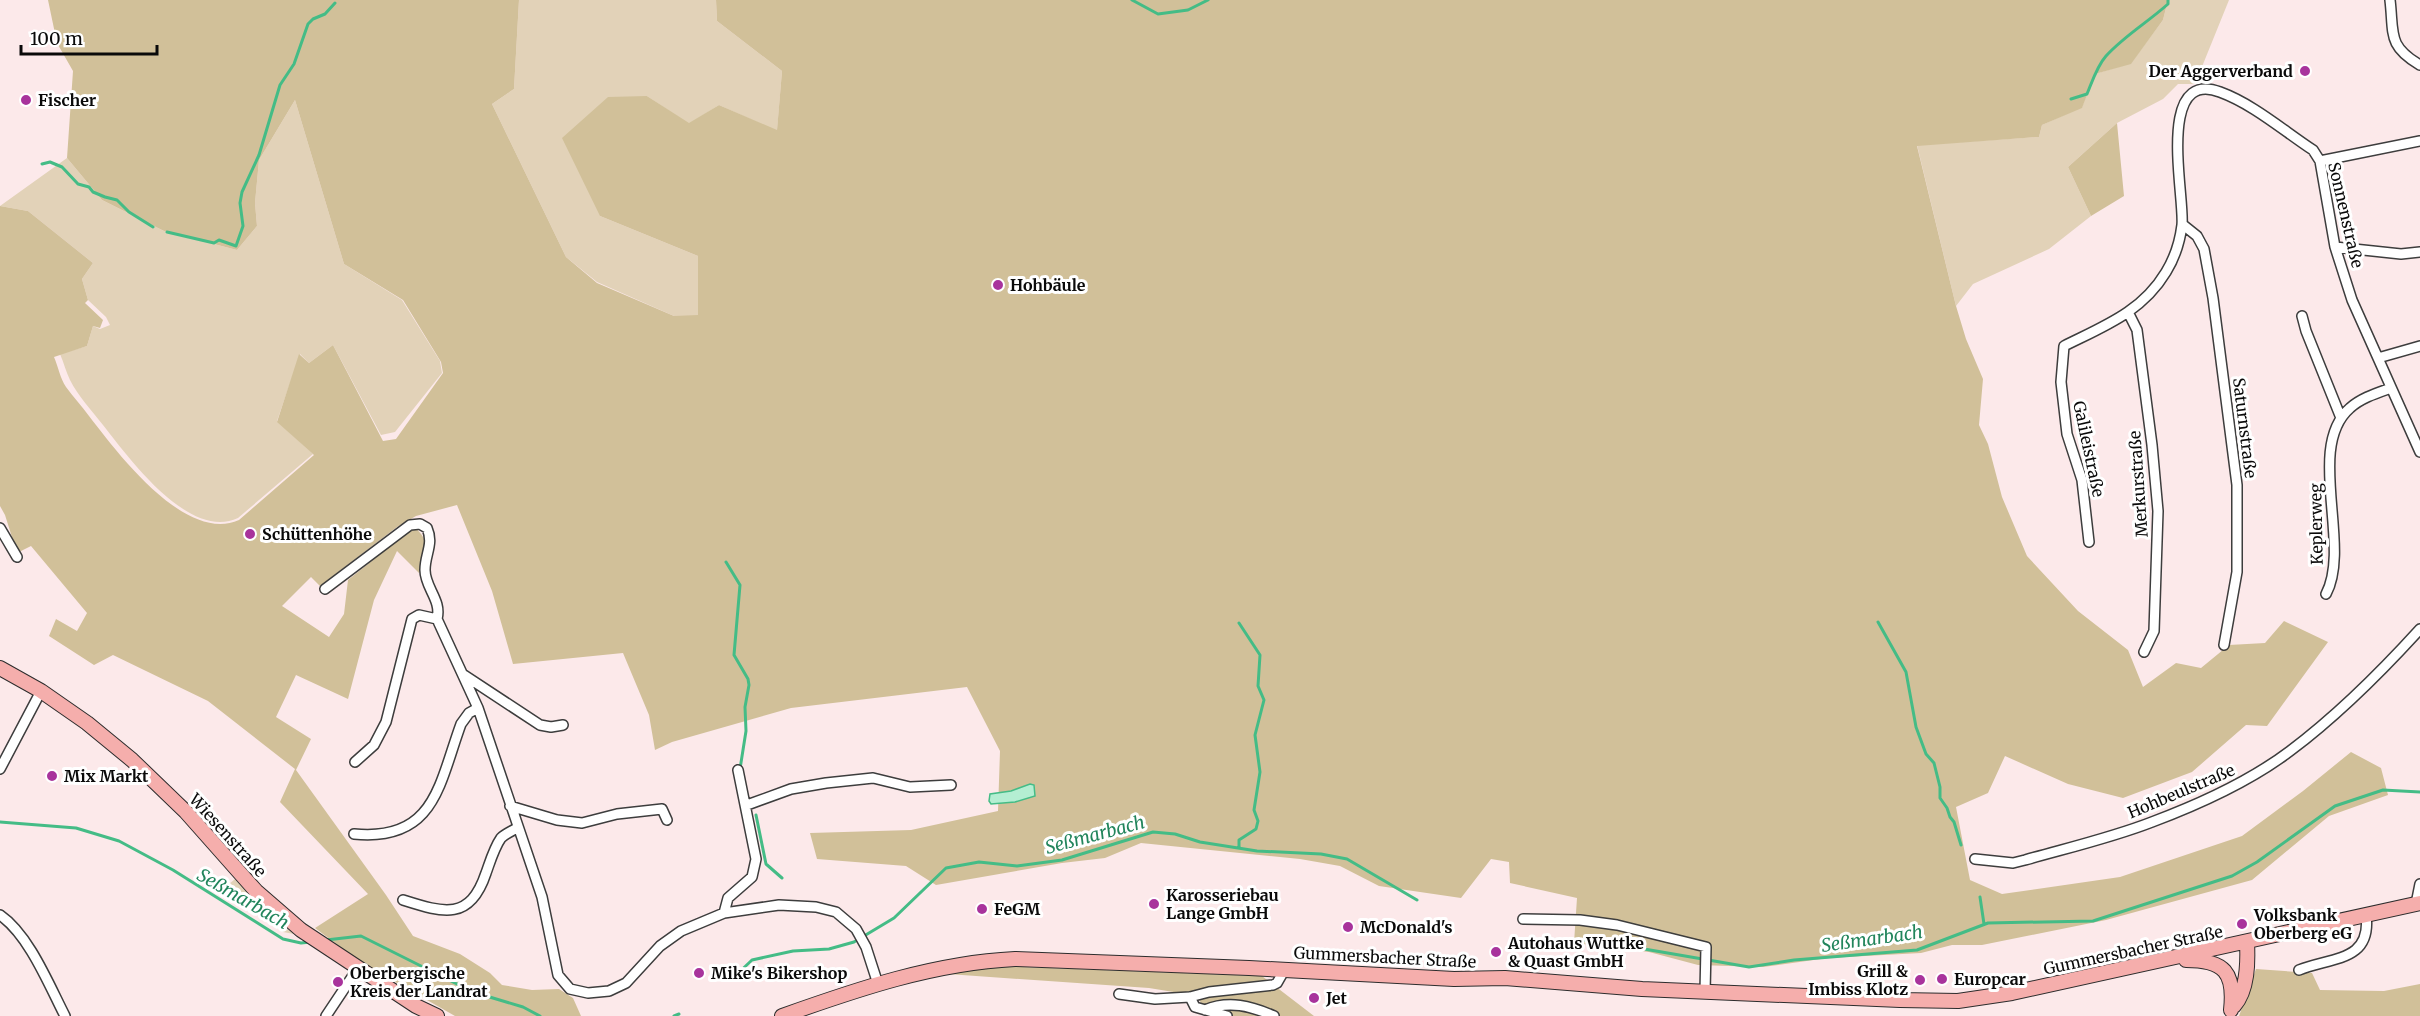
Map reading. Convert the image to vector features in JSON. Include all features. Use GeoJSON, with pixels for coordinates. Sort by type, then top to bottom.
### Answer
{"type":"FeatureCollection","features":[{"type":"Feature","properties":{"kind":"main road","name":"Wiesenstraße"},"geometry":{"type":"LineString","coordinates":[[0,668],[41,691],[87,723],[132,760],[186,812],[256,891],[301,930],[416,1006],[437,1016]]}},
{"type":"Feature","properties":{"kind":"main road","name":"Gummersbacher Straße"},"geometry":{"type":"LineString","coordinates":[[782,1016],[929,969],[980,961],[1062,960],[1285,969],[1454,979],[1505,978],[1705,992],[1958,1001],[2012,993],[2418,904]]}},
{"type":"Feature","properties":{"kind":"main road"},"geometry":{"type":"LineString","coordinates":[[2228,1013],[2241,997],[2248,963],[2247,942]]}},
{"type":"Feature","properties":{"kind":"main road"},"geometry":{"type":"LineString","coordinates":[[2163,960],[2206,961],[2218,965],[2231,980],[2233,991],[2228,1013]]}},
{"type":"Feature","properties":{"kind":"street"},"geometry":{"type":"LineString","coordinates":[[2390,0],[2391,33],[2398,50],[2420,65]]}},
{"type":"Feature","properties":{"kind":"street","name":"Sonnenstraße"},"geometry":{"type":"LineString","coordinates":[[2062,361],[2064,345],[2129,314],[2151,292],[2166,272],[2175,253],[2182,224],[2178,129],[2181,110],[2186,100],[2196,92],[2210,89],[2221,92],[2247,106],[2313,150],[2320,161],[2335,247],[2352,300],[2420,452]]}},
{"type":"Feature","properties":{"kind":"street"},"geometry":{"type":"LineString","coordinates":[[2320,161],[2420,141]]}},
{"type":"Feature","properties":{"kind":"street","name":"Saturnstraße"},"geometry":{"type":"LineString","coordinates":[[2182,224],[2197,236],[2205,249],[2237,485],[2238,572],[2224,645]]}},
{"type":"Feature","properties":{"kind":"street"},"geometry":{"type":"LineString","coordinates":[[2335,247],[2401,254],[2420,252]]}},
{"type":"Feature","properties":{"kind":"street","name":"Merkurstraße"},"geometry":{"type":"LineString","coordinates":[[2129,314],[2137,330],[2158,511],[2154,631],[2144,652]]}},
{"type":"Feature","properties":{"kind":"street"},"geometry":{"type":"LineString","coordinates":[[2302,316],[2341,418],[2350,407],[2363,399],[2391,388]]}},
{"type":"Feature","properties":{"kind":"street"},"geometry":{"type":"LineString","coordinates":[[2378,358],[2420,346]]}},
{"type":"Feature","properties":{"kind":"street","name":"Galileistraße"},"geometry":{"type":"LineString","coordinates":[[2062,361],[2062,392],[2067,434],[2082,480],[2089,542]]}},
{"type":"Feature","properties":{"kind":"street","name":"Keplerweg"},"geometry":{"type":"LineString","coordinates":[[2326,594],[2330,587],[2335,556],[2329,500],[2333,438],[2335,427],[2341,418]]}},
{"type":"Feature","properties":{"kind":"street"},"geometry":{"type":"LineString","coordinates":[[326,589],[410,525],[420,524],[428,528],[431,537],[425,570],[439,610],[437,619],[478,708],[542,897],[558,975],[570,989],[588,993],[609,991],[626,983],[660,946],[681,931],[724,913],[779,904],[816,907],[836,912],[856,929],[866,947],[878,984]]}},
{"type":"Feature","properties":{"kind":"street"},"geometry":{"type":"LineString","coordinates":[[0,528],[17,557]]}},
{"type":"Feature","properties":{"kind":"street"},"geometry":{"type":"LineString","coordinates":[[355,762],[374,746],[386,722],[412,618],[419,615],[437,619]]}},
{"type":"Feature","properties":{"kind":"street","name":"Hohbeulstraße"},"geometry":{"type":"LineString","coordinates":[[1975,859],[2013,863],[2036,857],[2150,823],[2245,780],[2290,751],[2378,676],[2420,629]]}},
{"type":"Feature","properties":{"kind":"street"},"geometry":{"type":"LineString","coordinates":[[464,675],[540,725],[551,727],[563,725]]}},
{"type":"Feature","properties":{"kind":"street"},"geometry":{"type":"LineString","coordinates":[[0,769],[41,691]]}},
{"type":"Feature","properties":{"kind":"street"},"geometry":{"type":"LineString","coordinates":[[354,834],[374,836],[393,833],[422,815],[434,799],[461,724],[470,713],[478,708]]}},
{"type":"Feature","properties":{"kind":"street"},"geometry":{"type":"LineString","coordinates":[[724,913],[728,898],[752,876],[756,859],[747,805],[738,770]]}},
{"type":"Feature","properties":{"kind":"street"},"geometry":{"type":"LineString","coordinates":[[747,805],[791,789],[873,778],[910,787],[951,785]]}},
{"type":"Feature","properties":{"kind":"street"},"geometry":{"type":"LineString","coordinates":[[510,806],[557,820],[582,823],[617,814],[662,809],[667,820]]}},
{"type":"Feature","properties":{"kind":"street"},"geometry":{"type":"LineString","coordinates":[[403,900],[432,909],[446,910],[460,908],[471,902],[480,892],[502,837],[517,828]]}},
{"type":"Feature","properties":{"kind":"street"},"geometry":{"type":"LineString","coordinates":[[2418,904],[2420,884]]}},
{"type":"Feature","properties":{"kind":"street"},"geometry":{"type":"LineString","coordinates":[[0,915],[12,924],[24,940],[65,1016]]}},
{"type":"Feature","properties":{"kind":"street"},"geometry":{"type":"LineString","coordinates":[[2299,970],[2345,957],[2361,946],[2368,932],[2366,915]]}},
{"type":"Feature","properties":{"kind":"street"},"geometry":{"type":"LineString","coordinates":[[1523,919],[1580,920],[1617,925],[1706,947],[1705,992]]}},
{"type":"Feature","properties":{"kind":"street"},"geometry":{"type":"LineString","coordinates":[[326,1016],[358,968]]}},
{"type":"Feature","properties":{"kind":"street"},"geometry":{"type":"LineString","coordinates":[[1119,994],[1155,999],[1190,997],[1209,992],[1273,985],[1277,983],[1285,969]]}},
{"type":"Feature","properties":{"kind":"street"},"geometry":{"type":"LineString","coordinates":[[1190,997],[1192,1005],[1227,1016]]}},
{"type":"Feature","properties":{"kind":"street"},"geometry":{"type":"LineString","coordinates":[[1206,1010],[1216,1006],[1240,1004],[1274,1016]]}},
{"type":"Feature","properties":{"kind":"shaded area"},"geometry":{"type":"Polygon","coordinates":[[[48,0],[519,0],[514,89],[492,104],[566,257],[597,283],[674,316],[698,315],[698,256],[600,216],[562,138],[608,97],[647,96],[689,123],[719,105],[777,130],[782,71],[717,21],[716,0],[2168,0],[2163,20],[2131,64],[2095,74],[2082,108],[2042,125],[2039,137],[1917,146],[1956,306],[1966,339],[1983,379],[1979,425],[1988,444],[2002,497],[2027,556],[2078,611],[2128,650],[2143,687],[2176,663],[2201,668],[2229,645],[2265,643],[2284,621],[2328,642],[2267,726],[2246,725],[2192,772],[2123,798],[2068,784],[2005,756],[1988,793],[1956,807],[1970,880],[2002,894],[2120,877],[2242,836],[2351,752],[2381,768],[2388,795],[2329,816],[2252,880],[2106,920],[1982,945],[1952,945],[1921,953],[1828,958],[1763,967],[1698,965],[1649,952],[1574,943],[1577,898],[1510,883],[1509,862],[1491,859],[1461,898],[1379,886],[1340,866],[1300,859],[1141,843],[1105,858],[1062,863],[936,885],[906,866],[817,859],[810,833],[911,830],[998,811],[1000,751],[967,687],[791,708],[672,742],[655,750],[649,715],[623,653],[513,664],[492,591],[457,505],[416,516],[397,527],[320,586],[311,577],[282,606],[329,637],[344,614],[348,580],[414,527],[423,537],[426,548],[419,573],[397,551],[374,600],[348,699],[296,675],[276,717],[311,739],[296,770],[413,936],[460,954],[490,973],[502,985],[532,990],[559,989],[573,998],[581,1016],[455,1016],[362,963],[315,928],[368,894],[280,802],[295,769],[208,701],[113,655],[94,665],[49,636],[56,619],[77,631],[87,613],[31,546],[17,553],[0,506],[0,206],[28,211],[93,263],[82,279],[88,300],[85,303],[103,320],[100,328],[93,326],[87,346],[54,357],[62,380],[135,471],[175,507],[197,519],[218,524],[239,520],[314,455],[277,422],[299,354],[309,363],[333,345],[383,441],[396,439],[443,373],[441,362],[403,300],[344,264],[295,100],[259,160],[255,203],[257,226],[237,250],[164,231],[102,200],[67,158],[73,71],[57,43],[48,0]]]}},
{"type":"Feature","properties":{"kind":"shaded area"},"geometry":{"type":"Polygon","coordinates":[[[519,0],[716,0],[717,21],[782,71],[777,131],[719,105],[689,124],[647,96],[600,216],[698,256],[698,316],[674,316],[597,282],[566,257],[492,104],[514,89],[519,0]]]}},
{"type":"Feature","properties":{"kind":"shaded area"},"geometry":{"type":"Polygon","coordinates":[[[2168,0],[2229,0],[2195,84],[2178,84],[2163,99],[2117,123],[2068,167],[2091,216],[2049,249],[1973,284],[1956,306],[1917,145],[2039,137],[2042,125],[2082,107],[2095,74],[2131,63],[2163,20],[2168,0]]]}},
{"type":"Feature","properties":{"kind":"shaded area"},"geometry":{"type":"Polygon","coordinates":[[[295,100],[344,264],[402,300],[440,361],[442,373],[395,432],[381,435],[333,345],[309,363],[300,354],[277,421],[313,454],[238,518],[219,522],[200,518],[181,507],[144,475],[81,398],[70,380],[60,354],[87,346],[93,326],[100,329],[110,325],[106,317],[88,300],[82,279],[93,263],[28,211],[0,206],[67,158],[102,200],[164,231],[237,250],[257,226],[255,203],[259,160],[295,100]]]}},
{"type":"Feature","properties":{"kind":"shaded area"},"geometry":{"type":"Polygon","coordinates":[[[2117,123],[2124,196],[2091,216],[2068,167],[2117,123]]]}},
{"type":"Feature","properties":{"kind":"shaded area"},"geometry":{"type":"Polygon","coordinates":[[[1030,784],[1034,785],[1035,796],[1015,802],[991,804],[989,801],[990,794],[1011,791],[1030,784]]]}},
{"type":"Feature","properties":{"kind":"shaded area"},"geometry":{"type":"Polygon","coordinates":[[[205,872],[222,890],[235,879],[273,918],[294,934],[283,932],[197,877],[205,872]]]}},
{"type":"Feature","properties":{"kind":"shaded area"},"geometry":{"type":"Polygon","coordinates":[[[993,966],[1262,976],[1314,1016],[1206,1016],[1198,996],[1149,988],[948,974],[993,966]]]}},
{"type":"Feature","properties":{"kind":"shaded area"},"geometry":{"type":"Polygon","coordinates":[[[2256,969],[2312,973],[2320,990],[2384,991],[2420,984],[2420,1016],[2239,1016],[2256,969]]]}},
{"type":"Feature","properties":{"kind":"waterway"},"geometry":{"type":"LineString","coordinates":[[1132,0],[1158,14],[1188,10],[1208,0]]}},
{"type":"Feature","properties":{"kind":"waterway"},"geometry":{"type":"LineString","coordinates":[[2071,99],[2087,94],[2097,69],[2106,56],[2168,4],[2168,0]]}},
{"type":"Feature","properties":{"kind":"waterway"},"geometry":{"type":"LineString","coordinates":[[167,232],[214,243],[219,240],[236,246],[243,226],[240,203],[242,192],[259,155],[280,85],[294,64],[308,24],[325,14],[335,3]]}},
{"type":"Feature","properties":{"kind":"waterway"},"geometry":{"type":"LineString","coordinates":[[42,164],[50,162],[62,167],[78,184],[117,200],[129,212],[153,227]]}},
{"type":"Feature","properties":{"kind":"waterway"},"geometry":{"type":"LineString","coordinates":[[726,562],[740,585],[734,655],[749,685],[745,707],[746,731],[740,769]]}},
{"type":"Feature","properties":{"kind":"waterway"},"geometry":{"type":"LineString","coordinates":[[1878,622],[1906,672],[1916,727],[1926,754],[1934,763],[1940,787],[1940,798],[1954,822],[1961,845]]}},
{"type":"Feature","properties":{"kind":"waterway"},"geometry":{"type":"LineString","coordinates":[[1239,623],[1260,655],[1258,686],[1264,700],[1255,735],[1260,772],[1254,810],[1258,821],[1256,829],[1239,840],[1239,848]]}},
{"type":"Feature","properties":{"kind":"waterway","name":"Seßmarbach"},"geometry":{"type":"LineString","coordinates":[[1548,940],[1592,940],[1749,967],[1794,960],[1917,950],[1988,923],[2093,921],[2232,876],[2257,862],[2335,806],[2383,790],[2420,792]]}},
{"type":"Feature","properties":{"kind":"waterway"},"geometry":{"type":"LineString","coordinates":[[756,815],[766,864],[782,878]]}},
{"type":"Feature","properties":{"kind":"waterway","name":"Seßmarbach"},"geometry":{"type":"LineString","coordinates":[[0,822],[76,828],[119,841],[173,870],[283,939],[301,943],[311,942]]}},
{"type":"Feature","properties":{"kind":"waterway","name":"Seßmarbach"},"geometry":{"type":"LineString","coordinates":[[731,980],[752,960],[793,951],[829,949],[854,942],[894,918],[946,868],[979,862],[1017,866],[1062,860],[1153,832],[1175,834],[1200,842],[1257,851],[1321,854],[1347,859],[1417,900]]}},
{"type":"Feature","properties":{"kind":"waterway"},"geometry":{"type":"LineString","coordinates":[[1980,897],[1984,924]]}},
{"type":"Feature","properties":{"kind":"waterway","name":"Seßmarbach"},"geometry":{"type":"LineString","coordinates":[[326,940],[361,936],[473,992],[523,1007],[540,1016]]}},
{"type":"Feature","properties":{"kind":"waterway","name":"Seßmarbach"},"geometry":{"type":"LineString","coordinates":[[674,1016],[679,1014]]}},
{"type":"Feature","properties":{"kind":"place","name":"Der Aggerverband"},"geometry":{"type":"Point","coordinates":[2305,71]}},
{"type":"Feature","properties":{"kind":"place","name":"Fischer"},"geometry":{"type":"Point","coordinates":[26,100]}},
{"type":"Feature","properties":{"kind":"place","name":"Hohbäule"},"geometry":{"type":"Point","coordinates":[998,285]}},
{"type":"Feature","properties":{"kind":"place","name":"Schüttenhöhe"},"geometry":{"type":"Point","coordinates":[250,534]}},
{"type":"Feature","properties":{"kind":"place","name":"Mix Markt"},"geometry":{"type":"Point","coordinates":[52,776]}},
{"type":"Feature","properties":{"kind":"place","name":"Karosseriebau Lange GmbH"},"geometry":{"type":"Point","coordinates":[1154,904]}},
{"type":"Feature","properties":{"kind":"place","name":"FeGM"},"geometry":{"type":"Point","coordinates":[982,909]}},
{"type":"Feature","properties":{"kind":"place","name":"Volksbank Oberberg eG"},"geometry":{"type":"Point","coordinates":[2242,924]}},
{"type":"Feature","properties":{"kind":"place","name":"McDonald's"},"geometry":{"type":"Point","coordinates":[1348,927]}},
{"type":"Feature","properties":{"kind":"place","name":"Autohaus Wuttke & Quast GmbH"},"geometry":{"type":"Point","coordinates":[1496,952]}},
{"type":"Feature","properties":{"kind":"place","name":"Mike's Bikershop"},"geometry":{"type":"Point","coordinates":[699,973]}},
{"type":"Feature","properties":{"kind":"place","name":"Europcar"},"geometry":{"type":"Point","coordinates":[1942,979]}},
{"type":"Feature","properties":{"kind":"place","name":"Grill & Imbiss Klotz"},"geometry":{"type":"Point","coordinates":[1920,980]}},
{"type":"Feature","properties":{"kind":"place","name":"Oberbergische Kreis der Landrat"},"geometry":{"type":"Point","coordinates":[338,982]}},
{"type":"Feature","properties":{"kind":"place","name":"Jet"},"geometry":{"type":"Point","coordinates":[1314,998]}}]}
